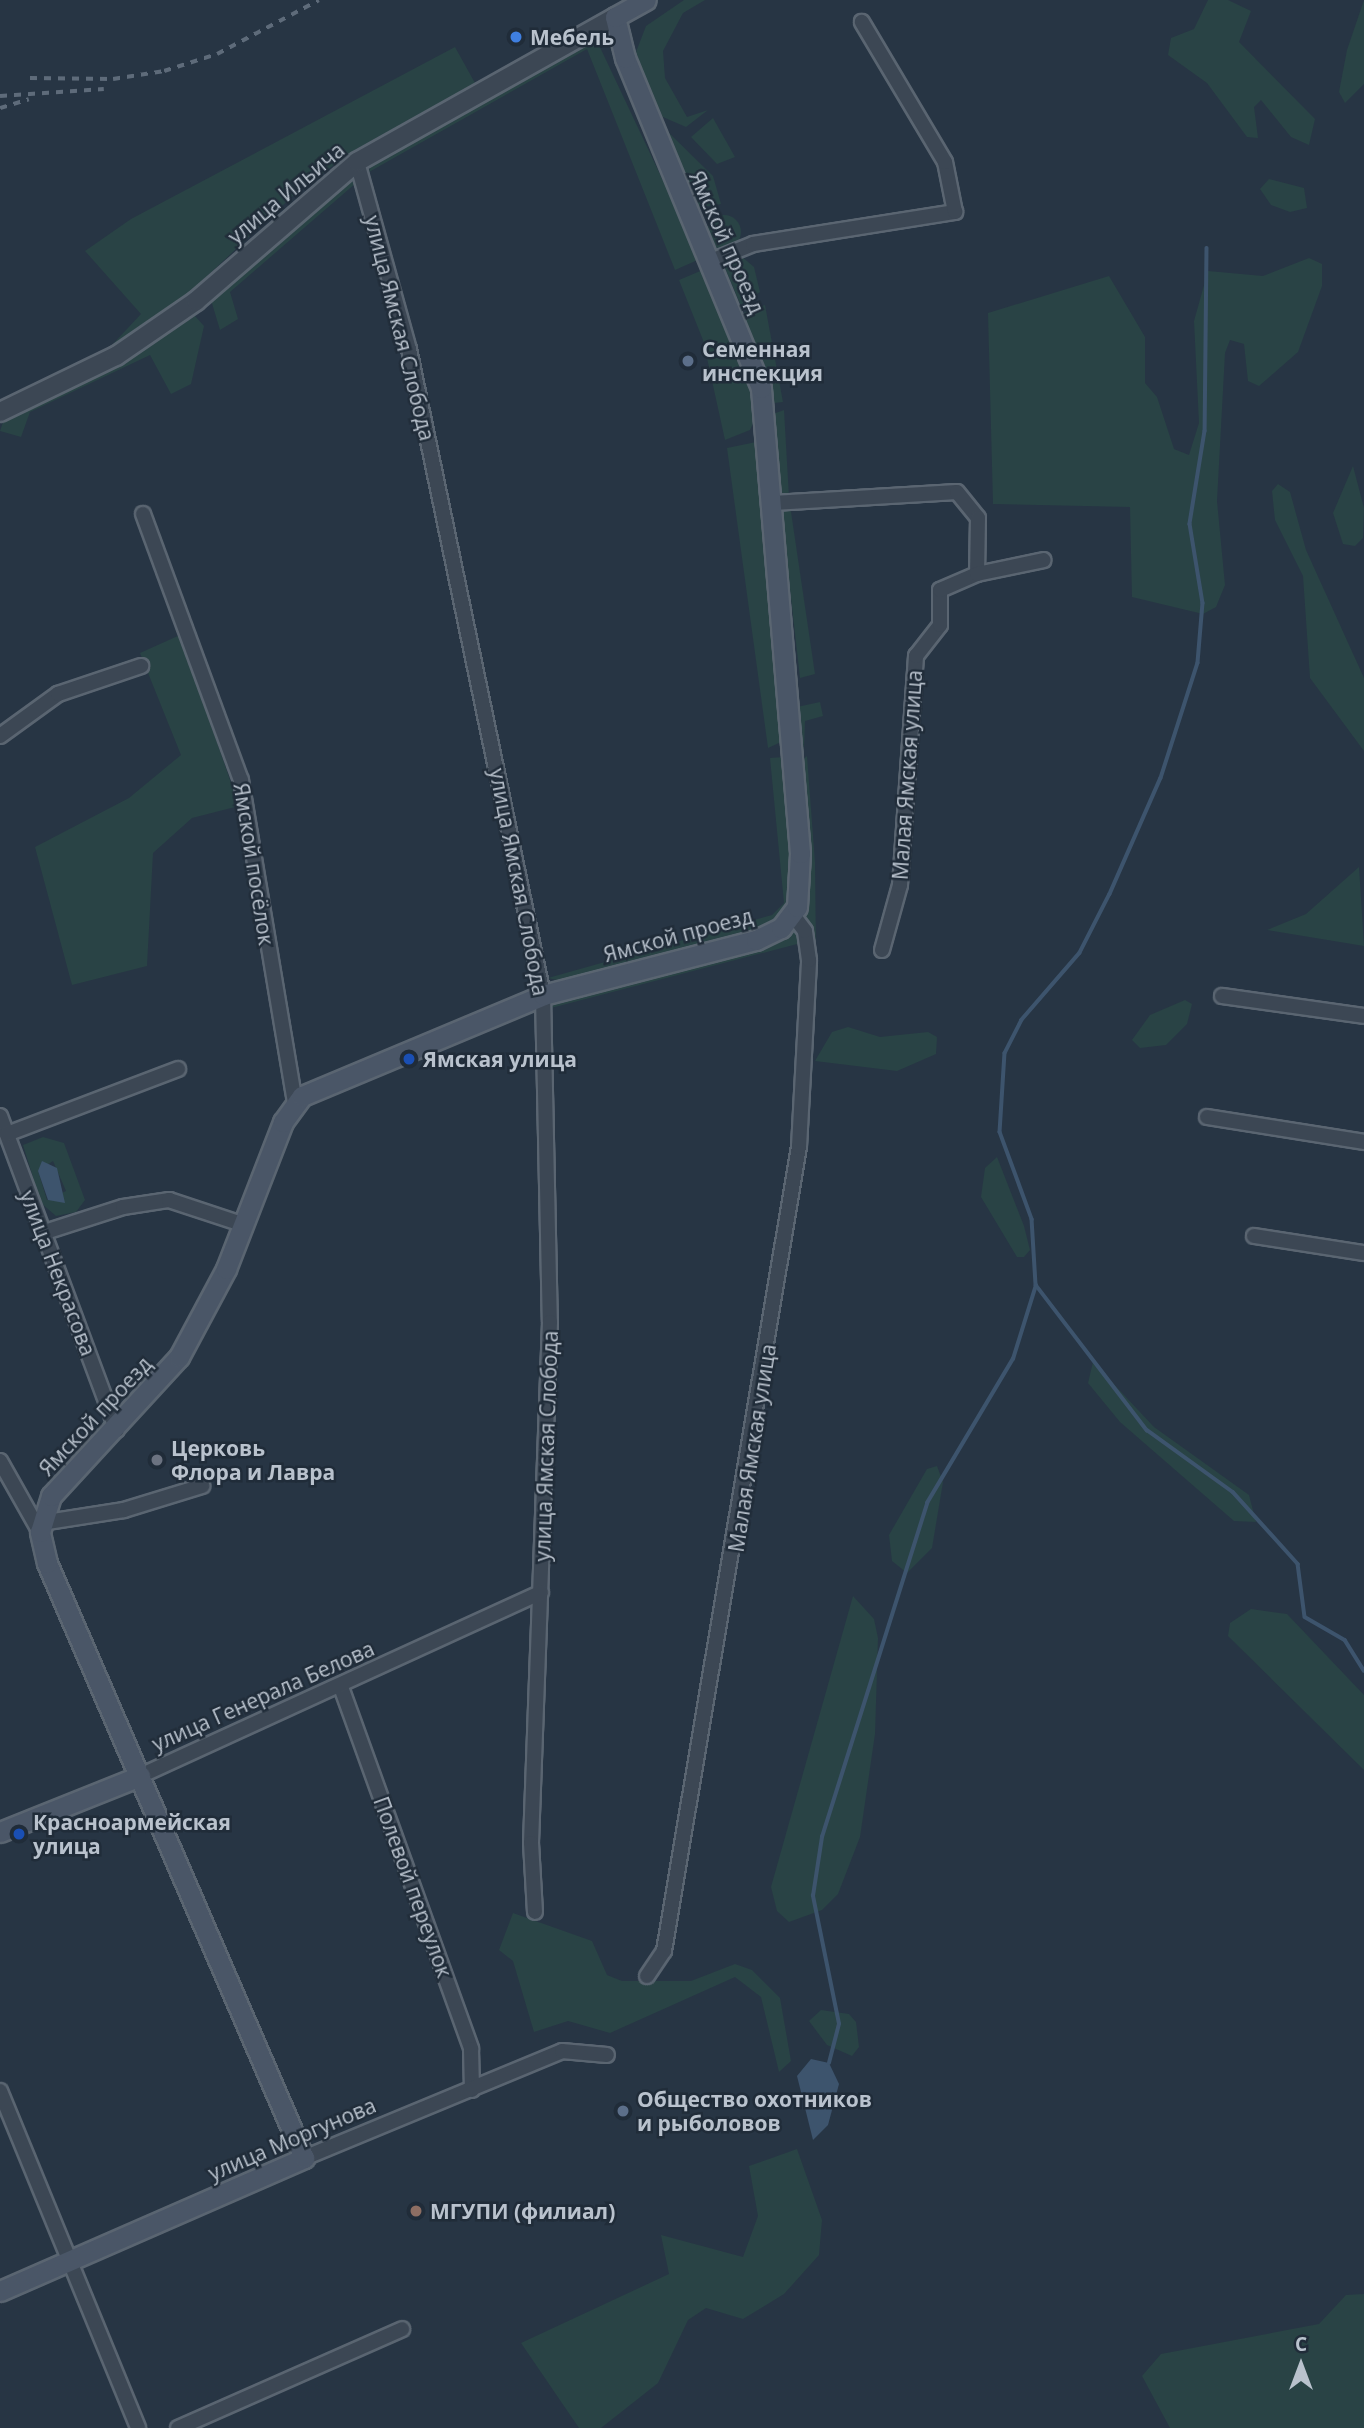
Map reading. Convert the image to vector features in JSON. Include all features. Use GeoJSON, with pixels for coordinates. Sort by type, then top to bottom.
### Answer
{"type":"FeatureCollection","features":[{"type":"Feature","properties":{"kind":"main road","name":"улица Ильича"},"geometry":{"type":"LineString","coordinates":[[615,17],[646,0]]}},
{"type":"Feature","properties":{"kind":"main road","name":"Ямской проезд"},"geometry":{"type":"LineString","coordinates":[[41,1527],[56,1488],[117,1430],[179,1357],[242,1224],[295,1102],[352,1070],[543,995],[756,940],[793,915],[801,873],[773,503],[761,388],[711,261],[633,86],[615,17]]}},
{"type":"Feature","properties":{"kind":"main road"},"geometry":{"type":"LineString","coordinates":[[41,1527],[47,1563],[304,2158]]}},
{"type":"Feature","properties":{"kind":"main road","name":"улица Генерала Белова"},"geometry":{"type":"LineString","coordinates":[[0,1832],[140,1776]]}},
{"type":"Feature","properties":{"kind":"main road","name":"улица Моргунова"},"geometry":{"type":"LineString","coordinates":[[0,2291],[64,2259],[304,2158]]}},
{"type":"Feature","properties":{"kind":"street","name":"улица Ильича"},"geometry":{"type":"LineString","coordinates":[[0,412],[116,356],[196,301],[357,162],[615,17]]}},
{"type":"Feature","properties":{"kind":"street"},"geometry":{"type":"LineString","coordinates":[[711,261],[753,244],[955,212],[945,162],[862,22]]}},
{"type":"Feature","properties":{"kind":"street","name":"улица Ямская Слобода"},"geometry":{"type":"LineString","coordinates":[[357,162],[409,349],[543,995],[550,1322],[530,1843],[535,1912]]}},
{"type":"Feature","properties":{"kind":"street"},"geometry":{"type":"LineString","coordinates":[[773,503],[957,492],[978,518],[977,574]]}},
{"type":"Feature","properties":{"kind":"street","name":"Ямской посёлок"},"geometry":{"type":"LineString","coordinates":[[143,514],[241,780],[295,1102]]}},
{"type":"Feature","properties":{"kind":"street","name":"Малая Ямская улица"},"geometry":{"type":"LineString","coordinates":[[882,950],[900,885],[916,656],[940,625],[940,590],[977,574],[1044,560]]}},
{"type":"Feature","properties":{"kind":"street"},"geometry":{"type":"LineString","coordinates":[[0,736],[58,694],[141,666]]}},
{"type":"Feature","properties":{"kind":"street","name":"Малая Ямская улица"},"geometry":{"type":"LineString","coordinates":[[647,1976],[664,1951],[799,1147],[809,960],[805,931],[793,915]]}},
{"type":"Feature","properties":{"kind":"street"},"geometry":{"type":"LineString","coordinates":[[1222,996],[1364,1016]]}},
{"type":"Feature","properties":{"kind":"street"},"geometry":{"type":"LineString","coordinates":[[6,1134],[178,1069]]}},
{"type":"Feature","properties":{"kind":"street","name":"улица Некрасова"},"geometry":{"type":"LineString","coordinates":[[0,1116],[117,1430]]}},
{"type":"Feature","properties":{"kind":"street"},"geometry":{"type":"LineString","coordinates":[[1206,1117],[1364,1142]]}},
{"type":"Feature","properties":{"kind":"street"},"geometry":{"type":"LineString","coordinates":[[43,1233],[123,1207],[169,1200],[242,1224]]}},
{"type":"Feature","properties":{"kind":"street"},"geometry":{"type":"LineString","coordinates":[[1254,1236],[1364,1253]]}},
{"type":"Feature","properties":{"kind":"street"},"geometry":{"type":"LineString","coordinates":[[0,1461],[41,1527],[124,1510],[202,1486]]}},
{"type":"Feature","properties":{"kind":"street","name":"улица Генерала Белова"},"geometry":{"type":"LineString","coordinates":[[140,1776],[541,1592]]}},
{"type":"Feature","properties":{"kind":"street","name":"Полевой переулок"},"geometry":{"type":"LineString","coordinates":[[341,1686],[471,2049],[472,2090]]}},
{"type":"Feature","properties":{"kind":"street","name":"улица Моргунова"},"geometry":{"type":"LineString","coordinates":[[304,2158],[562,2051],[607,2055]]}},
{"type":"Feature","properties":{"kind":"street"},"geometry":{"type":"LineString","coordinates":[[0,2091],[64,2259],[138,2428]]}},
{"type":"Feature","properties":{"kind":"street"},"geometry":{"type":"LineString","coordinates":[[178,2428],[402,2329]]}},
{"type":"Feature","properties":{"kind":"green space"},"geometry":{"type":"Polygon","coordinates":[[[684,0],[705,0],[683,13],[663,51],[665,78],[687,117],[708,110],[686,127],[656,114],[636,52],[646,26],[684,0]]]}},
{"type":"Feature","properties":{"kind":"green space"},"geometry":{"type":"Polygon","coordinates":[[[1208,0],[1228,0],[1251,11],[1239,42],[1315,119],[1309,145],[1291,137],[1261,100],[1254,107],[1258,138],[1247,137],[1207,83],[1168,55],[1171,38],[1194,29],[1208,0]]]}},
{"type":"Feature","properties":{"kind":"green space"},"geometry":{"type":"Polygon","coordinates":[[[1364,0],[1364,84],[1345,103],[1339,92],[1347,50],[1364,0]]]}},
{"type":"Feature","properties":{"kind":"green space"},"geometry":{"type":"Polygon","coordinates":[[[598,43],[700,259],[675,270],[587,49],[369,172],[371,163],[583,44],[598,43]]]}},
{"type":"Feature","properties":{"kind":"green space"},"geometry":{"type":"Polygon","coordinates":[[[455,47],[475,83],[353,151],[296,193],[190,292],[112,345],[141,314],[85,251],[131,219],[455,47]]]}},
{"type":"Feature","properties":{"kind":"green space"},"geometry":{"type":"Polygon","coordinates":[[[713,118],[735,157],[717,164],[691,137],[713,118]]]}},
{"type":"Feature","properties":{"kind":"green space"},"geometry":{"type":"Polygon","coordinates":[[[663,127],[713,176],[721,204],[697,208],[663,127]]]}},
{"type":"Feature","properties":{"kind":"green space"},"geometry":{"type":"Polygon","coordinates":[[[1269,179],[1304,188],[1307,208],[1290,212],[1271,205],[1260,189],[1269,179]]]}},
{"type":"Feature","properties":{"kind":"green space"},"geometry":{"type":"Polygon","coordinates":[[[348,181],[356,183],[230,292],[238,319],[220,330],[211,300],[348,181]]]}},
{"type":"Feature","properties":{"kind":"green space"},"geometry":{"type":"Polygon","coordinates":[[[724,215],[736,220],[741,232],[736,244],[724,249],[712,244],[707,232],[712,220],[724,215]]]}},
{"type":"Feature","properties":{"kind":"green space"},"geometry":{"type":"Polygon","coordinates":[[[741,256],[754,267],[760,292],[741,306],[724,266],[741,256]]]}},
{"type":"Feature","properties":{"kind":"green space"},"geometry":{"type":"Polygon","coordinates":[[[1309,258],[1322,264],[1322,286],[1298,352],[1259,386],[1248,381],[1244,344],[1230,340],[1225,353],[1217,501],[1225,585],[1216,607],[1203,614],[1132,597],[1130,507],[993,504],[988,313],[1109,276],[1145,337],[1145,383],[1157,397],[1174,449],[1189,455],[1199,423],[1194,321],[1208,271],[1263,276],[1309,258]]]}},
{"type":"Feature","properties":{"kind":"green space"},"geometry":{"type":"Polygon","coordinates":[[[705,269],[748,376],[756,417],[750,430],[725,440],[703,340],[679,280],[705,269]]]}},
{"type":"Feature","properties":{"kind":"green space"},"geometry":{"type":"Polygon","coordinates":[[[765,305],[783,402],[774,403],[743,313],[765,305]]]}},
{"type":"Feature","properties":{"kind":"green space"},"geometry":{"type":"Polygon","coordinates":[[[195,316],[204,326],[191,384],[171,394],[150,355],[30,412],[21,437],[0,431],[4,419],[121,364],[195,316]]]}},
{"type":"Feature","properties":{"kind":"green space"},"geometry":{"type":"Polygon","coordinates":[[[784,410],[789,497],[780,494],[773,414],[784,410]]]}},
{"type":"Feature","properties":{"kind":"green space"},"geometry":{"type":"Polygon","coordinates":[[[756,442],[781,742],[768,748],[727,448],[756,442]]]}},
{"type":"Feature","properties":{"kind":"green space"},"geometry":{"type":"Polygon","coordinates":[[[1353,466],[1364,508],[1363,538],[1355,546],[1343,544],[1333,513],[1353,466]]]}},
{"type":"Feature","properties":{"kind":"green space"},"geometry":{"type":"Polygon","coordinates":[[[1278,484],[1290,492],[1306,550],[1364,678],[1364,751],[1310,678],[1303,576],[1275,520],[1272,491],[1278,484]]]}},
{"type":"Feature","properties":{"kind":"green space"},"geometry":{"type":"Polygon","coordinates":[[[790,505],[815,674],[800,678],[781,509],[790,505]]]}},
{"type":"Feature","properties":{"kind":"green space"},"geometry":{"type":"Polygon","coordinates":[[[180,635],[239,806],[192,818],[153,853],[147,966],[72,985],[35,847],[129,798],[181,755],[140,653],[180,635]]]}},
{"type":"Feature","properties":{"kind":"green space"},"geometry":{"type":"Polygon","coordinates":[[[820,702],[823,716],[805,721],[804,750],[797,707],[820,702]]]}},
{"type":"Feature","properties":{"kind":"green space"},"geometry":{"type":"Polygon","coordinates":[[[807,756],[815,862],[816,952],[805,918],[810,887],[801,761],[807,756]]]}},
{"type":"Feature","properties":{"kind":"green space"},"geometry":{"type":"Polygon","coordinates":[[[784,757],[792,852],[791,901],[781,916],[752,931],[561,981],[548,978],[772,915],[784,903],[770,758],[784,757]]]}},
{"type":"Feature","properties":{"kind":"green space"},"geometry":{"type":"Polygon","coordinates":[[[1359,867],[1364,946],[1267,930],[1306,914],[1359,867]]]}},
{"type":"Feature","properties":{"kind":"green space"},"geometry":{"type":"Polygon","coordinates":[[[791,932],[798,932],[801,943],[551,1008],[553,1001],[762,946],[791,932]]]}},
{"type":"Feature","properties":{"kind":"green space"},"geometry":{"type":"Polygon","coordinates":[[[1185,1000],[1192,1004],[1187,1024],[1166,1045],[1140,1048],[1132,1040],[1150,1015],[1185,1000]]]}},
{"type":"Feature","properties":{"kind":"green space"},"geometry":{"type":"Polygon","coordinates":[[[848,1027],[880,1037],[928,1032],[937,1037],[936,1054],[897,1071],[815,1061],[832,1032],[848,1027]]]}},
{"type":"Feature","properties":{"kind":"green space"},"geometry":{"type":"Polygon","coordinates":[[[43,1137],[64,1143],[85,1200],[76,1212],[56,1216],[41,1203],[23,1145],[43,1137]],[[53,1161],[38,1171],[47,1200],[66,1191],[53,1161]]]}},
{"type":"Feature","properties":{"kind":"green space"},"geometry":{"type":"Polygon","coordinates":[[[997,1157],[1024,1226],[1030,1250],[1024,1257],[1017,1257],[981,1197],[985,1168],[997,1157]]]}},
{"type":"Feature","properties":{"kind":"green space"},"geometry":{"type":"Polygon","coordinates":[[[1093,1362],[1154,1427],[1249,1495],[1256,1522],[1234,1521],[1120,1422],[1088,1383],[1093,1362]]]}},
{"type":"Feature","properties":{"kind":"green space"},"geometry":{"type":"Polygon","coordinates":[[[937,1466],[943,1482],[932,1548],[907,1573],[892,1561],[889,1535],[927,1469],[937,1466]]]}},
{"type":"Feature","properties":{"kind":"green space"},"geometry":{"type":"Polygon","coordinates":[[[853,1596],[874,1619],[878,1638],[875,1734],[860,1837],[838,1894],[822,1910],[789,1922],[777,1911],[771,1887],[853,1596]]]}},
{"type":"Feature","properties":{"kind":"green space"},"geometry":{"type":"Polygon","coordinates":[[[1251,1609],[1287,1614],[1364,1695],[1364,1770],[1228,1636],[1230,1623],[1251,1609]]]}},
{"type":"Feature","properties":{"kind":"green space"},"geometry":{"type":"Polygon","coordinates":[[[513,1913],[592,1941],[607,1975],[622,1981],[691,1981],[735,1964],[752,1970],[780,1998],[791,2061],[779,2072],[761,1997],[735,1977],[610,2033],[568,2021],[534,2032],[513,1961],[499,1950],[513,1913]]]}},
{"type":"Feature","properties":{"kind":"green space"},"geometry":{"type":"Polygon","coordinates":[[[821,2010],[849,2014],[856,2022],[859,2047],[852,2056],[827,2045],[809,2021],[821,2010]]]}},
{"type":"Feature","properties":{"kind":"green space"},"geometry":{"type":"Polygon","coordinates":[[[797,2149],[822,2220],[819,2255],[784,2294],[743,2319],[706,2308],[688,2320],[658,2383],[601,2428],[579,2428],[521,2343],[669,2274],[661,2235],[743,2257],[758,2216],[749,2166],[797,2149]]]}},
{"type":"Feature","properties":{"kind":"green space"},"geometry":{"type":"Polygon","coordinates":[[[1364,2294],[1364,2428],[1170,2428],[1142,2376],[1161,2354],[1319,2324],[1346,2295],[1364,2294]]]}},
{"type":"Feature","properties":{"kind":"water"},"geometry":{"type":"Polygon","coordinates":[[[42,1161],[57,1168],[65,1203],[48,1200],[38,1171],[42,1161]]]}},
{"type":"Feature","properties":{"kind":"water"},"geometry":{"type":"Polygon","coordinates":[[[811,2059],[829,2063],[839,2084],[828,2125],[813,2140],[797,2076],[811,2059]]]}},
{"type":"Feature","properties":{"kind":"waterway"},"geometry":{"type":"LineString","coordinates":[[1207,248],[1205,431],[1190,524],[1203,603],[1198,663],[1161,778],[1110,894],[1080,953],[1022,1020],[1005,1053],[1000,1132],[1032,1219],[1036,1285],[1147,1430],[1233,1492],[1298,1564],[1305,1617],[1345,1640],[1364,1671]]}},
{"type":"Feature","properties":{"kind":"waterway"},"geometry":{"type":"LineString","coordinates":[[829,2063],[839,2024],[813,1896],[822,1837],[927,1503],[1013,1359],[1036,1285]]}},
{"type":"Feature","properties":{"kind":"railway"},"geometry":{"type":"LineString","coordinates":[[30,78],[113,79],[164,71],[217,54],[319,0]]}},
{"type":"Feature","properties":{"kind":"railway"},"geometry":{"type":"LineString","coordinates":[[0,96],[104,89]]}},
{"type":"Feature","properties":{"kind":"railway"},"geometry":{"type":"LineString","coordinates":[[0,108],[29,99]]}},
{"type":"Feature","properties":{"kind":"place","name":"Мебель"},"geometry":{"type":"Point","coordinates":[516,37]}},
{"type":"Feature","properties":{"kind":"place","name":"Семенная инспекция"},"geometry":{"type":"Point","coordinates":[688,361]}},
{"type":"Feature","properties":{"kind":"place","name":"Ямская улица"},"geometry":{"type":"Point","coordinates":[409,1059]}},
{"type":"Feature","properties":{"kind":"place","name":"Церковь Флора и Лавра"},"geometry":{"type":"Point","coordinates":[157,1460]}},
{"type":"Feature","properties":{"kind":"place","name":"Красноармейская улица"},"geometry":{"type":"Point","coordinates":[19,1834]}},
{"type":"Feature","properties":{"kind":"place","name":"Общество охотников и рыболовов"},"geometry":{"type":"Point","coordinates":[623,2111]}},
{"type":"Feature","properties":{"kind":"place","name":"МГУПИ (филиал)"},"geometry":{"type":"Point","coordinates":[416,2211]}}]}
